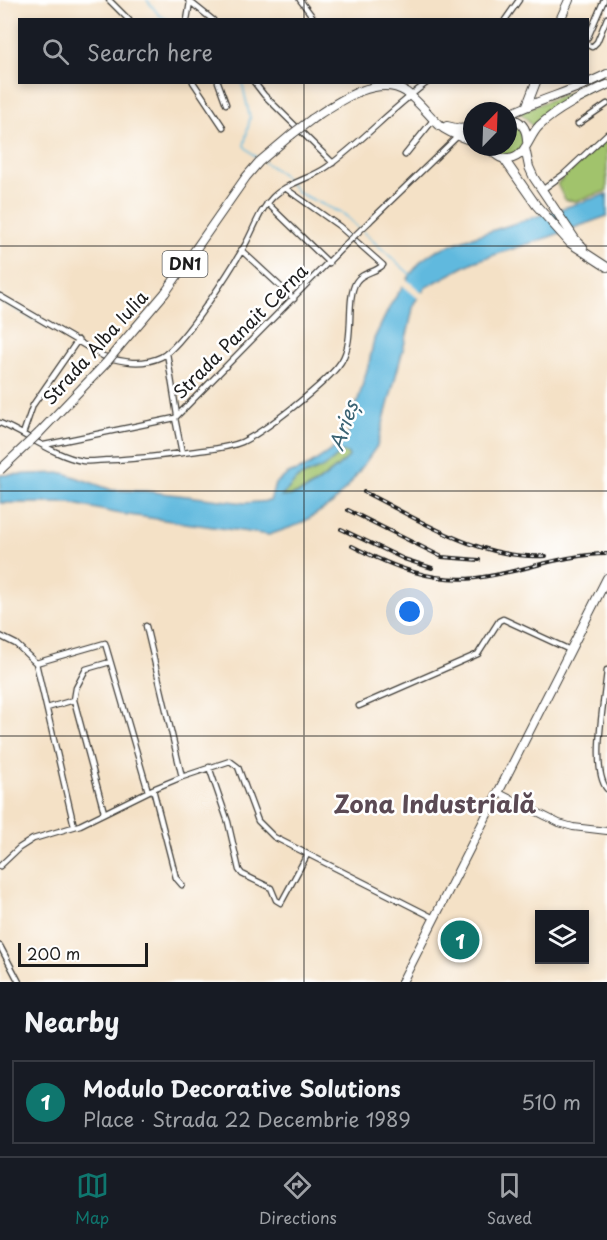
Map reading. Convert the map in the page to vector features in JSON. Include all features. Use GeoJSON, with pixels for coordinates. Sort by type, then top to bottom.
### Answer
{"type":"FeatureCollection","features":[{"type":"Feature","properties":{"kind":"main road"},"geometry":{"type":"LineString","coordinates":[[561,18],[569,0]]}},
{"type":"Feature","properties":{"kind":"main road"},"geometry":{"type":"LineString","coordinates":[[589,82],[607,74]]}},
{"type":"Feature","properties":{"kind":"main road"},"geometry":{"type":"LineString","coordinates":[[527,105],[535,84]]}},
{"type":"Feature","properties":{"kind":"main road"},"geometry":{"type":"LineString","coordinates":[[517,111],[583,84]]}},
{"type":"Feature","properties":{"kind":"main road","name":"Strada Alba Iulia"},"geometry":{"type":"LineString","coordinates":[[0,470],[39,433],[120,347],[165,293],[246,177],[274,148],[312,119],[370,85],[389,86],[403,90],[435,120]]}},
{"type":"Feature","properties":{"kind":"main road"},"geometry":{"type":"LineString","coordinates":[[504,159],[516,157],[537,129],[549,118],[607,85]]}},
{"type":"Feature","properties":{"kind":"main road"},"geometry":{"type":"LineString","coordinates":[[435,120],[453,128],[463,128]]}},
{"type":"Feature","properties":{"kind":"main road","name":"DN1"},"geometry":{"type":"LineString","coordinates":[[435,120],[440,126],[463,138]]}},
{"type":"Feature","properties":{"kind":"main road"},"geometry":{"type":"LineString","coordinates":[[517,121],[525,128],[529,166],[572,241]]}},
{"type":"Feature","properties":{"kind":"main road"},"geometry":{"type":"LineString","coordinates":[[497,156],[504,159],[536,205],[572,241],[607,267]]}},
{"type":"Feature","properties":{"kind":"main road"},"geometry":{"type":"LineString","coordinates":[[402,982],[607,578]]}},
{"type":"Feature","properties":{"kind":"street"},"geometry":{"type":"LineString","coordinates":[[108,0],[127,18]]}},
{"type":"Feature","properties":{"kind":"street"},"geometry":{"type":"LineString","coordinates":[[300,0],[314,18]]}},
{"type":"Feature","properties":{"kind":"street"},"geometry":{"type":"LineString","coordinates":[[506,18],[519,0]]}},
{"type":"Feature","properties":{"kind":"street"},"geometry":{"type":"LineString","coordinates":[[589,35],[604,0]]}},
{"type":"Feature","properties":{"kind":"street"},"geometry":{"type":"LineString","coordinates":[[187,18],[189,1]]}},
{"type":"Feature","properties":{"kind":"street"},"geometry":{"type":"LineString","coordinates":[[189,1],[210,18]]}},
{"type":"Feature","properties":{"kind":"street"},"geometry":{"type":"LineString","coordinates":[[589,46],[592,47],[597,42],[607,18]]}},
{"type":"Feature","properties":{"kind":"street"},"geometry":{"type":"LineString","coordinates":[[195,84],[223,128]]}},
{"type":"Feature","properties":{"kind":"street"},"geometry":{"type":"LineString","coordinates":[[219,84],[226,104]]}},
{"type":"Feature","properties":{"kind":"street"},"geometry":{"type":"LineString","coordinates":[[256,84],[333,163]]}},
{"type":"Feature","properties":{"kind":"street"},"geometry":{"type":"LineString","coordinates":[[0,296],[104,356],[118,361],[138,363],[152,361],[168,353],[221,284],[267,203],[286,187],[318,173],[333,163],[425,84]]}},
{"type":"Feature","properties":{"kind":"street"},"geometry":{"type":"LineString","coordinates":[[578,124],[607,104]]}},
{"type":"Feature","properties":{"kind":"street"},"geometry":{"type":"LineString","coordinates":[[405,155],[435,120]]}},
{"type":"Feature","properties":{"kind":"street"},"geometry":{"type":"LineString","coordinates":[[542,190],[564,174],[607,134]]}},
{"type":"Feature","properties":{"kind":"street","name":"Strada Panait Cerna"},"geometry":{"type":"LineString","coordinates":[[44,445],[176,416],[369,221],[459,136]]}},
{"type":"Feature","properties":{"kind":"street"},"geometry":{"type":"LineString","coordinates":[[0,423],[71,457],[96,462],[225,447],[249,438],[273,422],[330,376],[344,357],[347,346],[355,284],[364,274],[383,265],[339,226],[286,187]]}},
{"type":"Feature","properties":{"kind":"street"},"geometry":{"type":"LineString","coordinates":[[267,203],[329,262]]}},
{"type":"Feature","properties":{"kind":"street"},"geometry":{"type":"LineString","coordinates":[[241,250],[294,299]]}},
{"type":"Feature","properties":{"kind":"street"},"geometry":{"type":"LineString","coordinates":[[23,434],[33,405],[78,340]]}},
{"type":"Feature","properties":{"kind":"street"},"geometry":{"type":"LineString","coordinates":[[168,353],[182,453]]}},
{"type":"Feature","properties":{"kind":"street"},"geometry":{"type":"LineString","coordinates":[[359,706],[478,654],[499,621],[503,619],[570,650]]}},
{"type":"Feature","properties":{"kind":"street"},"geometry":{"type":"LineString","coordinates":[[146,626],[182,777]]}},
{"type":"Feature","properties":{"kind":"street"},"geometry":{"type":"LineString","coordinates":[[0,636],[16,644],[36,663],[74,826]]}},
{"type":"Feature","properties":{"kind":"street"},"geometry":{"type":"LineString","coordinates":[[36,663],[104,642],[176,878],[182,885]]}},
{"type":"Feature","properties":{"kind":"street"},"geometry":{"type":"LineString","coordinates":[[105,812],[74,700],[76,688],[86,669],[111,662]]}},
{"type":"Feature","properties":{"kind":"street"},"geometry":{"type":"LineString","coordinates":[[607,670],[605,718],[599,753],[599,772],[607,789]]}},
{"type":"Feature","properties":{"kind":"street"},"geometry":{"type":"LineString","coordinates":[[47,708],[74,700]]}},
{"type":"Feature","properties":{"kind":"street"},"geometry":{"type":"LineString","coordinates":[[0,866],[19,848],[33,839],[74,826],[150,790],[230,761],[238,767],[260,823],[274,837],[435,918]]}},
{"type":"Feature","properties":{"kind":"street"},"geometry":{"type":"LineString","coordinates":[[209,767],[228,822],[239,870],[242,874],[271,888],[276,900],[281,903],[306,855]]}},
{"type":"Feature","properties":{"kind":"street"},"geometry":{"type":"LineString","coordinates":[[499,793],[559,823],[607,831]]}},
{"type":"Feature","properties":{"kind":"street"},"geometry":{"type":"LineString","coordinates":[[0,946],[19,982]]}},
{"type":"Feature","properties":{"kind":"green space"},"geometry":{"type":"Polygon","coordinates":[[[591,84],[592,86],[544,113],[533,127],[519,112],[591,84]]]}},
{"type":"Feature","properties":{"kind":"green space"},"geometry":{"type":"Polygon","coordinates":[[[517,123],[521,125],[525,142],[518,154],[517,123]]]}},
{"type":"Feature","properties":{"kind":"green space"},"geometry":{"type":"Polygon","coordinates":[[[607,136],[607,191],[576,201],[565,200],[557,184],[607,136]]]}},
{"type":"Feature","properties":{"kind":"green space"},"geometry":{"type":"Polygon","coordinates":[[[342,452],[348,453],[349,457],[317,483],[298,493],[280,497],[298,478],[324,467],[342,452]]]}},
{"type":"Feature","properties":{"kind":"water"},"geometry":{"type":"Polygon","coordinates":[[[607,194],[607,216],[473,262],[426,287],[414,303],[377,446],[350,484],[332,504],[300,524],[269,535],[115,513],[70,503],[0,503],[0,475],[64,473],[112,490],[145,491],[245,503],[270,501],[275,484],[288,474],[305,468],[346,440],[374,339],[391,304],[422,260],[435,251],[607,194]],[[342,452],[324,467],[298,478],[281,497],[300,493],[318,483],[349,457],[348,453],[342,452]]]}},
{"type":"Feature","properties":{"kind":"pier"},"geometry":{"type":"Polygon","coordinates":[[[405,278],[424,294],[420,300],[401,284],[405,278]]]}},
{"type":"Feature","properties":{"kind":"waterway"},"geometry":{"type":"LineString","coordinates":[[147,0],[164,18]]}},
{"type":"Feature","properties":{"kind":"waterway"},"geometry":{"type":"LineString","coordinates":[[242,84],[250,118],[244,146],[257,158]]}},
{"type":"Feature","properties":{"kind":"waterway"},"geometry":{"type":"LineString","coordinates":[[264,162],[282,174],[297,192],[345,215],[359,229]]}},
{"type":"Feature","properties":{"kind":"waterway"},"geometry":{"type":"LineString","coordinates":[[363,232],[411,275]]}},
{"type":"Feature","properties":{"kind":"waterway"},"geometry":{"type":"LineString","coordinates":[[0,300],[49,327]]}},
{"type":"Feature","properties":{"kind":"railway"},"geometry":{"type":"LineString","coordinates":[[364,492],[429,526],[474,545],[521,556],[546,556]]}},
{"type":"Feature","properties":{"kind":"railway"},"geometry":{"type":"LineString","coordinates":[[348,510],[442,557],[479,560]]}},
{"type":"Feature","properties":{"kind":"railway"},"geometry":{"type":"LineString","coordinates":[[341,529],[404,559],[432,568]]}},
{"type":"Feature","properties":{"kind":"railway"},"geometry":{"type":"LineString","coordinates":[[352,546],[412,571],[459,579],[492,576],[573,557],[607,554]]}},
{"type":"Feature","properties":{"kind":"place","name":"Modulo Decorative Solutions"},"geometry":{"type":"Point","coordinates":[460,940]}},
{"type":"Feature","properties":{"kind":"district","name":"Zona Industrială"},"geometry":{"type":"Point","coordinates":[435,805]}},
{"type":"Feature","properties":{"kind":"water label","name":"Arieș"},"geometry":{"type":"Point","coordinates":[344,426]}}]}
